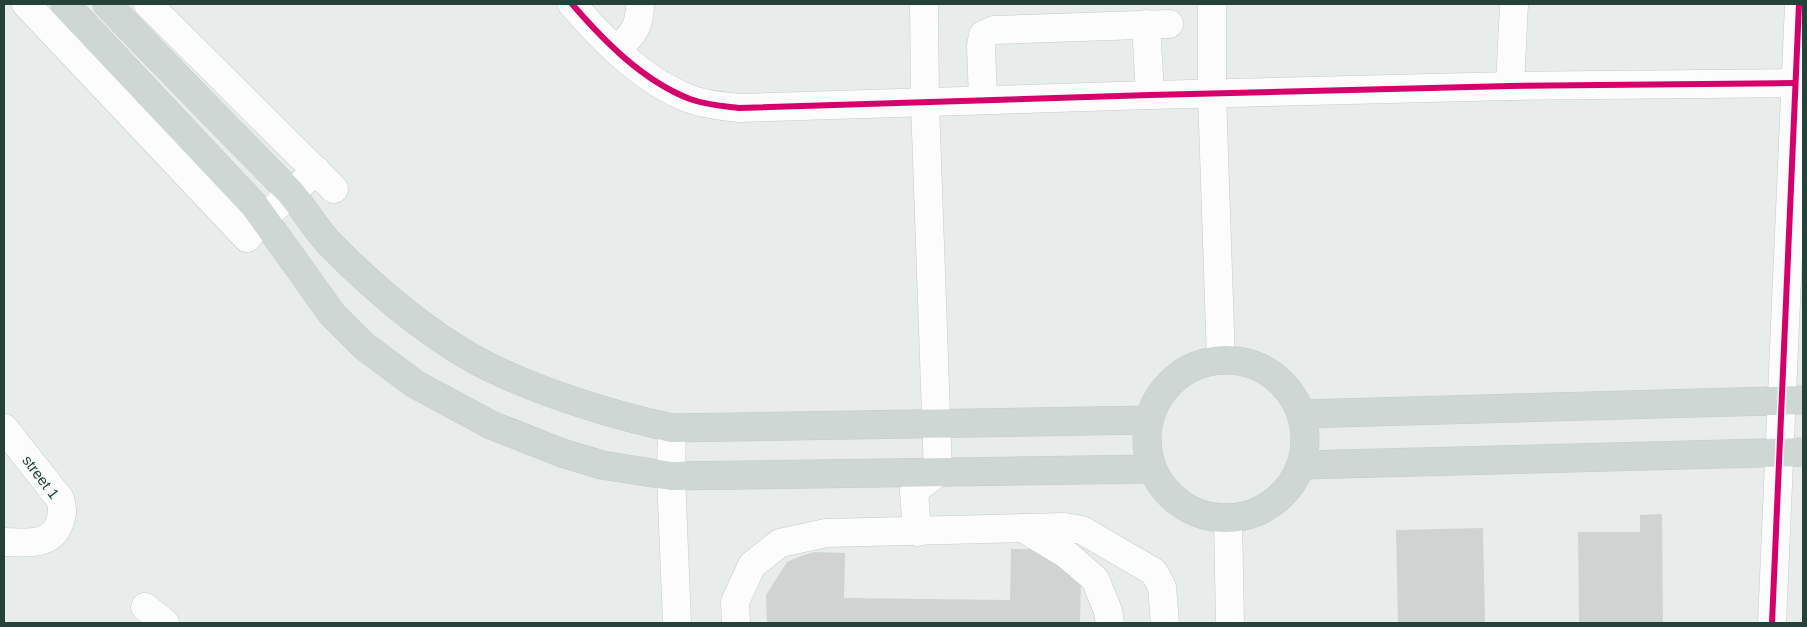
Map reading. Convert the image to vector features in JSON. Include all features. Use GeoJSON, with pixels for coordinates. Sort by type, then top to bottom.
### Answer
{"type":"FeatureCollection","features":[{"type":"Feature","properties":{"kind":"main road"},"geometry":{"type":"LineString","coordinates":[[65,4],[264,217],[332,314],[364,346],[414,384],[491,425],[602,465],[671,476],[1152,468]]}},
{"type":"Feature","properties":{"kind":"main road"},"geometry":{"type":"LineString","coordinates":[[123,9],[291,194],[330,244],[398,307],[442,338],[487,366],[520,381],[629,418],[672,428],[1149,420]]}},
{"type":"Feature","properties":{"kind":"main road"},"geometry":{"type":"LineString","coordinates":[[1220,360],[1242,361],[1261,368],[1279,380],[1293,395],[1302,414],[1305,431],[1305,448],[1301,465],[1290,486],[1273,502],[1252,514],[1228,518],[1205,515],[1183,505],[1164,489],[1152,468],[1147,436],[1149,420],[1158,397],[1175,378],[1196,366],[1220,360]]}},
{"type":"Feature","properties":{"kind":"main road"},"geometry":{"type":"LineString","coordinates":[[1302,414],[1793,401]]}},
{"type":"Feature","properties":{"kind":"main road"},"geometry":{"type":"LineString","coordinates":[[1301,465],[1792,453]]}},
{"type":"Feature","properties":{"kind":"street"},"geometry":{"type":"LineString","coordinates":[[26,4],[248,238],[264,217],[291,194],[325,180],[148,4]]}},
{"type":"Feature","properties":{"kind":"street"},"geometry":{"type":"LineString","coordinates":[[572,4],[589,24],[617,50],[641,71],[666,87],[690,99],[739,108],[1510,86],[1795,83]]}},
{"type":"Feature","properties":{"kind":"street"},"geometry":{"type":"LineString","coordinates":[[617,50],[638,27],[640,4]]}},
{"type":"Feature","properties":{"kind":"street"},"geometry":{"type":"LineString","coordinates":[[917,532],[914,491],[938,472],[925,103],[924,4]]}},
{"type":"Feature","properties":{"kind":"street"},"geometry":{"type":"LineString","coordinates":[[1212,4],[1212,94],[1220,360]]}},
{"type":"Feature","properties":{"kind":"street"},"geometry":{"type":"LineString","coordinates":[[1510,86],[1514,4]]}},
{"type":"Feature","properties":{"kind":"street"},"geometry":{"type":"LineString","coordinates":[[1772,623],[1792,453],[1795,83],[1799,4]]}},
{"type":"Feature","properties":{"kind":"street"},"geometry":{"type":"LineString","coordinates":[[983,100],[981,46],[983,35],[994,30],[1157,24],[1150,95]]}},
{"type":"Feature","properties":{"kind":"street","name":"street 1"},"geometry":{"type":"LineString","coordinates":[[4,428],[60,499],[62,509],[62,518],[56,530],[46,540],[4,542]]}},
{"type":"Feature","properties":{"kind":"street"},"geometry":{"type":"LineString","coordinates":[[672,428],[671,476],[677,623]]}},
{"type":"Feature","properties":{"kind":"street"},"geometry":{"type":"LineString","coordinates":[[1228,518],[1230,623]]}},
{"type":"Feature","properties":{"kind":"street"},"geometry":{"type":"LineString","coordinates":[[736,623],[735,602],[752,566],[780,542],[826,533],[1064,527],[1082,530],[1154,572],[1162,587],[1165,623]]}},
{"type":"Feature","properties":{"kind":"street"},"geometry":{"type":"LineString","coordinates":[[1023,528],[1066,554],[1095,579],[1108,611],[1110,623]]}},
{"type":"Feature","properties":{"kind":"building"},"geometry":{"type":"Polygon","coordinates":[[[1662,514],[1663,623],[1579,623],[1578,532],[1640,532],[1640,515],[1662,514]]]}},
{"type":"Feature","properties":{"kind":"building"},"geometry":{"type":"Polygon","coordinates":[[[1483,528],[1485,623],[1398,623],[1396,530],[1483,528]]]}},
{"type":"Feature","properties":{"kind":"building"},"geometry":{"type":"Polygon","coordinates":[[[1011,549],[1038,549],[1081,577],[1080,623],[767,623],[766,595],[787,562],[814,552],[845,553],[844,598],[1010,600],[1011,549]]]}},
{"type":"Feature","properties":{"kind":"cycle path"},"geometry":{"type":"LineString","coordinates":[[572,4],[611,46],[656,82],[696,101],[739,108],[1510,86],[1795,83]]}},
{"type":"Feature","properties":{"kind":"cycle path"},"geometry":{"type":"LineString","coordinates":[[1772,623],[1799,4]]}}]}
